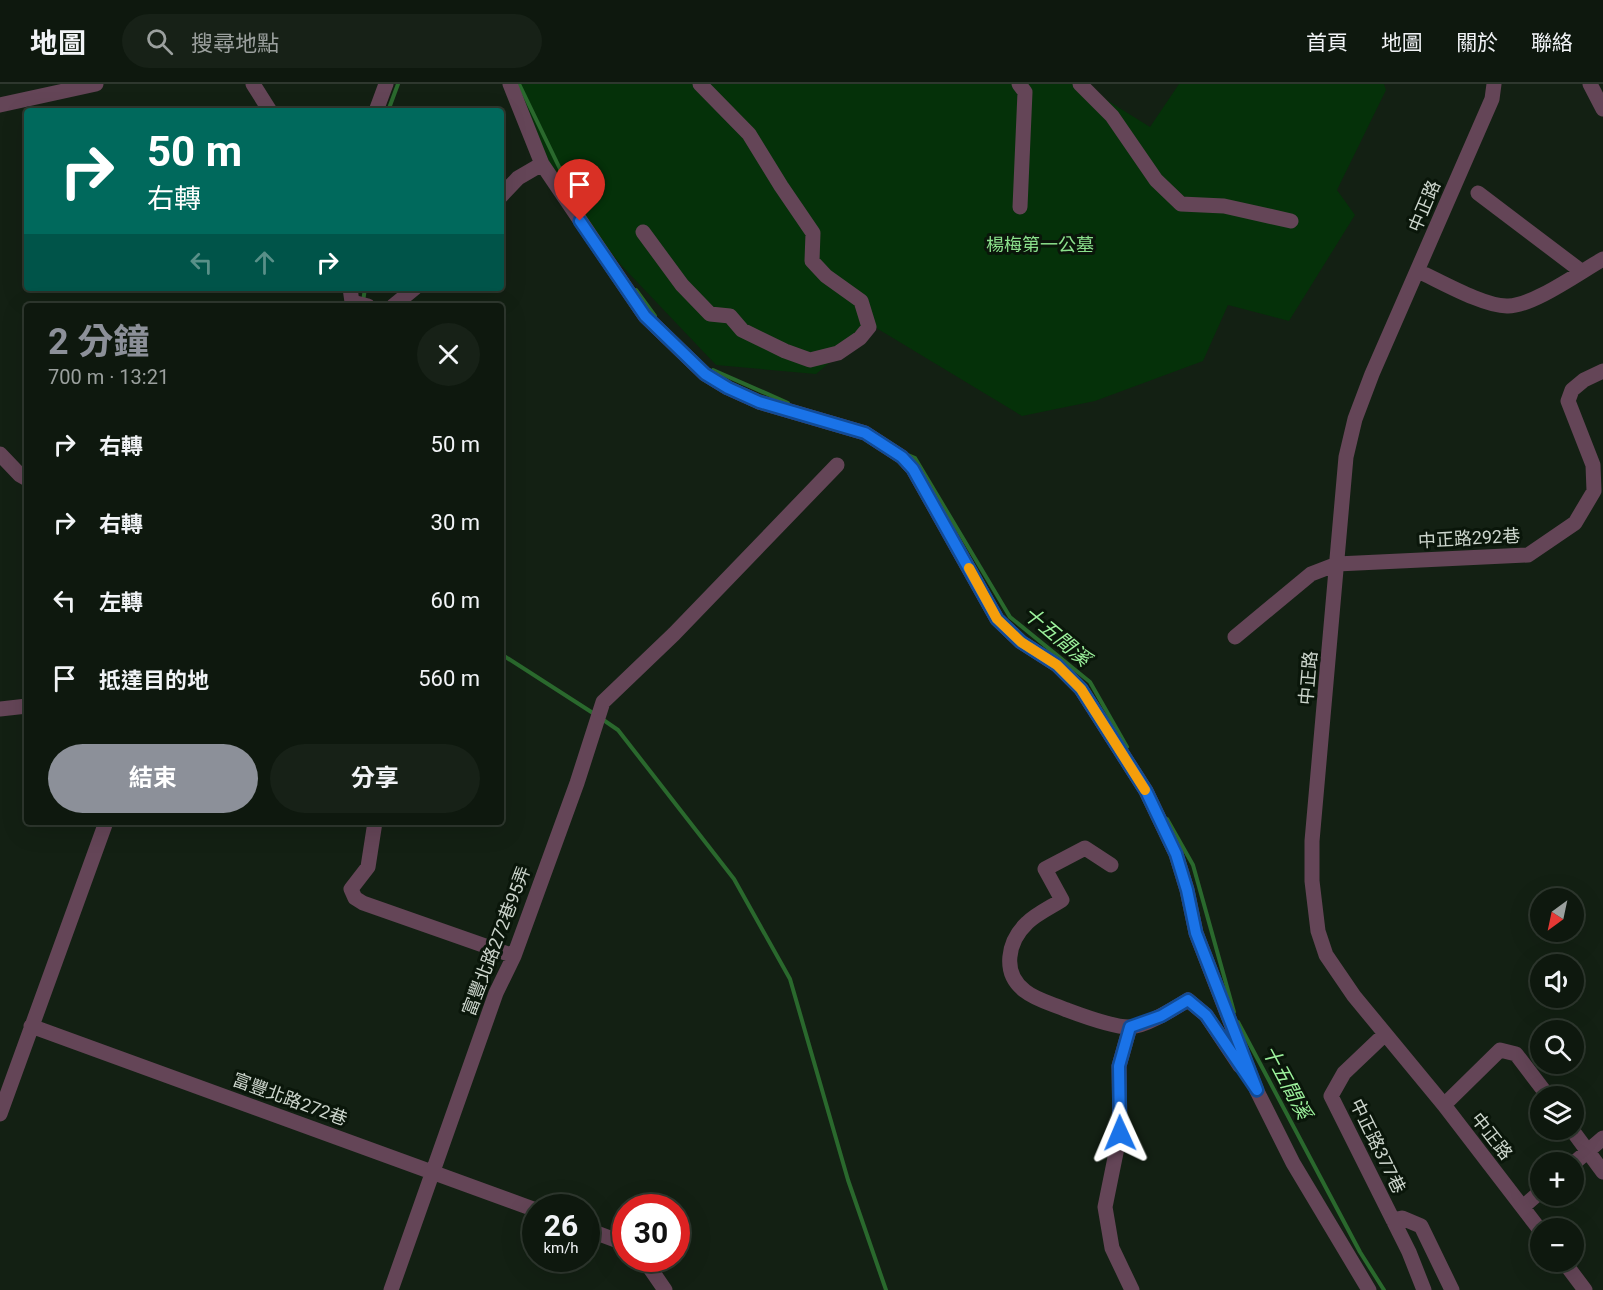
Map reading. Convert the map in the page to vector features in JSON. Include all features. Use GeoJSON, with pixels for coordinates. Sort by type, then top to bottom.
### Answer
{"type":"FeatureCollection","features":[{"type":"Feature","properties":{"kind":"street"},"geometry":{"type":"LineString","coordinates":[[0,105],[96,84]]}},
{"type":"Feature","properties":{"kind":"street"},"geometry":{"type":"LineString","coordinates":[[253,84],[268,108]]}},
{"type":"Feature","properties":{"kind":"street"},"geometry":{"type":"LineString","coordinates":[[377,108],[386,84]]}},
{"type":"Feature","properties":{"kind":"street"},"geometry":{"type":"LineString","coordinates":[[510,84],[542,164],[645,316],[705,374],[728,388],[759,402],[865,433],[902,457],[913,469],[997,619],[1021,642],[1057,665],[1081,689],[1146,791],[1176,854],[1187,890],[1196,933],[1257,1090],[1293,1163],[1369,1290]]}},
{"type":"Feature","properties":{"kind":"street"},"geometry":{"type":"LineString","coordinates":[[643,232],[682,285],[710,314],[730,316],[742,330],[785,351],[810,360],[838,353],[860,338],[869,327],[861,300],[826,276],[812,261],[813,233],[749,134],[700,84]]}},
{"type":"Feature","properties":{"kind":"street"},"geometry":{"type":"LineString","coordinates":[[1019,84],[1025,92],[1020,207]]}},
{"type":"Feature","properties":{"kind":"street"},"geometry":{"type":"LineString","coordinates":[[1080,84],[1112,116],[1156,180],[1181,204],[1224,206],[1291,221]]}},
{"type":"Feature","properties":{"kind":"street","name":"中正路"},"geometry":{"type":"LineString","coordinates":[[1494,84],[1492,99],[1372,374],[1355,419],[1346,458],[1312,841],[1312,881],[1318,931],[1326,955],[1354,996],[1444,1105],[1531,1218]]}},
{"type":"Feature","properties":{"kind":"street"},"geometry":{"type":"LineString","coordinates":[[1590,84],[1603,109]]}},
{"type":"Feature","properties":{"kind":"street"},"geometry":{"type":"LineString","coordinates":[[504,193],[518,178],[542,164]]}},
{"type":"Feature","properties":{"kind":"street"},"geometry":{"type":"LineString","coordinates":[[1478,192],[1581,271]]}},
{"type":"Feature","properties":{"kind":"street"},"geometry":{"type":"LineString","coordinates":[[1418,271],[1487,302],[1508,306],[1528,302],[1603,259]]}},
{"type":"Feature","properties":{"kind":"street"},"geometry":{"type":"LineString","coordinates":[[397,303],[411,291]]}},
{"type":"Feature","properties":{"kind":"street","name":"中正路292巷"},"geometry":{"type":"LineString","coordinates":[[1235,637],[1311,574],[1338,564],[1528,555],[1575,523],[1594,491],[1593,465],[1568,401],[1572,390],[1584,380],[1603,371]]}},
{"type":"Feature","properties":{"kind":"street"},"geometry":{"type":"LineString","coordinates":[[0,454],[24,477]]}},
{"type":"Feature","properties":{"kind":"street","name":"富豐北路272巷95弄"},"geometry":{"type":"LineString","coordinates":[[391,1290],[496,993],[513,956],[577,783],[603,702],[674,634],[837,465]]}},
{"type":"Feature","properties":{"kind":"street"},"geometry":{"type":"LineString","coordinates":[[0,710],[24,706]]}},
{"type":"Feature","properties":{"kind":"street"},"geometry":{"type":"LineString","coordinates":[[0,1114],[105,825]]}},
{"type":"Feature","properties":{"kind":"street"},"geometry":{"type":"LineString","coordinates":[[375,825],[368,867],[351,889],[355,898],[363,903],[513,956]]}},
{"type":"Feature","properties":{"kind":"street"},"geometry":{"type":"LineString","coordinates":[[1111,866],[1085,848],[1045,869],[1062,900],[1027,923],[1010,948],[1010,970],[1019,987],[1030,995],[1090,1018],[1130,1027],[1161,1016],[1188,1000],[1206,1015],[1257,1090]]}},
{"type":"Feature","properties":{"kind":"street","name":"富豐北路272巷"},"geometry":{"type":"LineString","coordinates":[[31,1026],[522,1205]]}},
{"type":"Feature","properties":{"kind":"street"},"geometry":{"type":"LineString","coordinates":[[1130,1027],[1119,1066],[1120,1133],[1105,1207],[1112,1248],[1132,1290]]}},
{"type":"Feature","properties":{"kind":"street","name":"中正路377巷"},"geometry":{"type":"LineString","coordinates":[[1385,1034],[1344,1073],[1331,1096],[1409,1252],[1424,1290]]}},
{"type":"Feature","properties":{"kind":"street"},"geometry":{"type":"LineString","coordinates":[[1444,1105],[1500,1050],[1516,1054],[1540,1086]]}},
{"type":"Feature","properties":{"kind":"street"},"geometry":{"type":"LineString","coordinates":[[1584,1154],[1603,1138]]}},
{"type":"Feature","properties":{"kind":"street"},"geometry":{"type":"LineString","coordinates":[[1580,1140],[1603,1172]]}},
{"type":"Feature","properties":{"kind":"street"},"geometry":{"type":"LineString","coordinates":[[1523,1207],[1530,1201]]}},
{"type":"Feature","properties":{"kind":"street"},"geometry":{"type":"LineString","coordinates":[[1393,1220],[1402,1218],[1421,1226],[1452,1290]]}},
{"type":"Feature","properties":{"kind":"street"},"geometry":{"type":"LineString","coordinates":[[653,1272],[665,1290]]}},
{"type":"Feature","properties":{"kind":"street"},"geometry":{"type":"LineString","coordinates":[[1572,1272],[1585,1290]]}},
{"type":"Feature","properties":{"kind":"green space","name":"楊梅第一公墓"},"geometry":{"type":"Polygon","coordinates":[[[512,84],[1081,84],[1150,127],[1179,84],[1384,84],[1386,90],[1337,190],[1355,215],[1289,321],[1228,305],[1203,361],[1095,401],[1022,416],[873,326],[816,374],[716,365],[621,265],[559,187],[508,100],[512,84]]]}},
{"type":"Feature","properties":{"kind":"waterway"},"geometry":{"type":"LineString","coordinates":[[389,108],[398,84]]}},
{"type":"Feature","properties":{"kind":"waterway","name":"十五間溪"},"geometry":{"type":"LineString","coordinates":[[519,84],[576,202]]}},
{"type":"Feature","properties":{"kind":"waterway","name":"十五間溪"},"geometry":{"type":"LineString","coordinates":[[636,290],[655,316]]}},
{"type":"Feature","properties":{"kind":"waterway"},"geometry":{"type":"LineString","coordinates":[[363,302],[365,291]]}},
{"type":"Feature","properties":{"kind":"waterway","name":"十五間溪"},"geometry":{"type":"LineString","coordinates":[[713,370],[788,403]]}},
{"type":"Feature","properties":{"kind":"waterway","name":"十五間溪"},"geometry":{"type":"LineString","coordinates":[[908,455],[915,458],[1010,617],[1090,682],[1127,747]]}},
{"type":"Feature","properties":{"kind":"waterway"},"geometry":{"type":"LineString","coordinates":[[504,656],[596,715]]}},
{"type":"Feature","properties":{"kind":"waterway"},"geometry":{"type":"LineString","coordinates":[[602,719],[618,730],[734,879],[790,979],[848,1180],[886,1290]]}},
{"type":"Feature","properties":{"kind":"waterway","name":"十五間溪"},"geometry":{"type":"LineString","coordinates":[[1167,819],[1193,865],[1234,1012]]}},
{"type":"Feature","properties":{"kind":"waterway","name":"十五間溪"},"geometry":{"type":"LineString","coordinates":[[1238,1022],[1360,1252],[1384,1290]]}},
{"type":"Feature","properties":{"kind":"slow traffic"},"geometry":{"type":"LineString","coordinates":[[969,568],[997,619],[1021,642],[1057,665],[1081,689],[1145,790]]}},
{"type":"Feature","properties":{"kind":"route"},"geometry":{"type":"LineString","coordinates":[[580,221],[645,316],[705,374],[728,388],[759,402],[865,433],[902,457],[913,469],[997,619],[1021,642],[1057,665],[1081,689],[1146,791],[1176,854],[1187,890],[1196,933],[1257,1090],[1206,1015],[1188,1000],[1161,1016],[1130,1027],[1119,1066],[1120,1133]]}}]}
